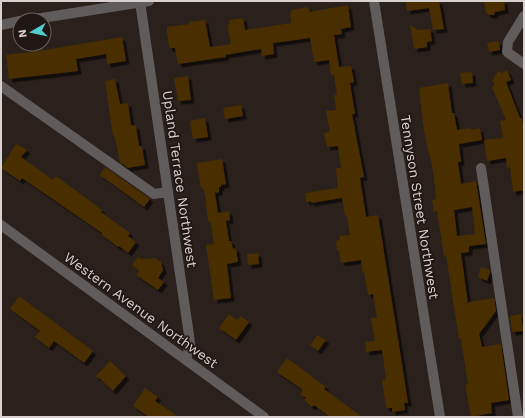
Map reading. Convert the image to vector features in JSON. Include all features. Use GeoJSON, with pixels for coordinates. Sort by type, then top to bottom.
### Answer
{"type":"FeatureCollection","features":[{"type":"Feature","properties":{"kind":"street","name":"Tennyson Street Northwest"},"geometry":{"type":"LineString","coordinates":[[374,1],[440,417]]}},
{"type":"Feature","properties":{"kind":"street"},"geometry":{"type":"LineString","coordinates":[[52,16],[144,2]]}},
{"type":"Feature","properties":{"kind":"street","name":"Upland Terrace Northwest"},"geometry":{"type":"LineString","coordinates":[[144,2],[168,192],[189,335],[190,344],[186,360]]}},
{"type":"Feature","properties":{"kind":"street"},"geometry":{"type":"LineString","coordinates":[[524,16],[508,42],[507,52],[524,64]]}},
{"type":"Feature","properties":{"kind":"street"},"geometry":{"type":"LineString","coordinates":[[1,24],[12,23]]}},
{"type":"Feature","properties":{"kind":"street"},"geometry":{"type":"LineString","coordinates":[[1,86],[154,194],[168,192]]}},
{"type":"Feature","properties":{"kind":"street"},"geometry":{"type":"LineString","coordinates":[[481,168],[518,417]]}},
{"type":"Feature","properties":{"kind":"street","name":"Western Avenue Northwest"},"geometry":{"type":"LineString","coordinates":[[1,225],[264,417]]}},
{"type":"Feature","properties":{"kind":"building"},"geometry":{"type":"Polygon","coordinates":[[[406,1],[439,1],[444,29],[433,30],[429,8],[407,11],[406,1]]]}},
{"type":"Feature","properties":{"kind":"building"},"geometry":{"type":"Polygon","coordinates":[[[484,1],[504,1],[505,10],[495,12],[494,15],[490,15],[486,13],[484,1]]]}},
{"type":"Feature","properties":{"kind":"building"},"geometry":{"type":"Polygon","coordinates":[[[348,5],[351,27],[341,29],[342,34],[334,35],[339,67],[351,66],[354,82],[350,83],[355,114],[352,114],[364,177],[360,178],[366,217],[378,215],[408,403],[404,403],[405,410],[392,412],[392,408],[386,408],[382,380],[386,379],[382,350],[366,352],[365,342],[375,341],[371,318],[377,318],[373,294],[368,295],[364,271],[362,272],[361,260],[341,263],[339,251],[337,251],[336,241],[340,240],[339,236],[350,235],[342,198],[311,203],[311,201],[306,202],[305,193],[338,188],[336,168],[341,168],[338,146],[327,147],[324,133],[330,132],[326,111],[336,110],[334,95],[337,95],[334,75],[331,75],[329,60],[314,62],[310,38],[273,43],[274,54],[262,56],[261,49],[225,55],[226,57],[178,64],[175,48],[169,48],[167,32],[167,27],[205,20],[210,47],[231,44],[228,29],[228,25],[230,24],[229,20],[243,18],[245,30],[291,23],[291,10],[308,7],[310,12],[348,5]]]}},
{"type":"Feature","properties":{"kind":"building"},"geometry":{"type":"Polygon","coordinates":[[[410,25],[418,30],[430,29],[432,41],[427,42],[427,47],[414,49],[410,25]]]}},
{"type":"Feature","properties":{"kind":"building"},"geometry":{"type":"Polygon","coordinates":[[[122,37],[126,61],[107,64],[106,54],[76,59],[78,71],[9,79],[6,55],[29,52],[52,52],[52,49],[122,37]]]}},
{"type":"Feature","properties":{"kind":"building"},"geometry":{"type":"Polygon","coordinates":[[[499,41],[500,50],[489,52],[487,43],[499,41]]]}},
{"type":"Feature","properties":{"kind":"building"},"geometry":{"type":"Polygon","coordinates":[[[507,70],[511,80],[506,82],[520,118],[522,118],[524,131],[524,190],[513,192],[510,167],[507,168],[506,158],[487,161],[484,140],[503,138],[500,121],[506,120],[492,87],[495,83],[492,81],[498,71],[502,73],[507,70]]]}},
{"type":"Feature","properties":{"kind":"building"},"geometry":{"type":"Polygon","coordinates":[[[472,72],[473,83],[462,84],[460,73],[472,72]]]}},
{"type":"Feature","properties":{"kind":"building"},"geometry":{"type":"Polygon","coordinates":[[[188,76],[191,100],[178,101],[174,78],[188,76]]]}},
{"type":"Feature","properties":{"kind":"building"},"geometry":{"type":"Polygon","coordinates":[[[115,79],[120,104],[128,103],[131,125],[136,126],[139,146],[142,146],[145,165],[128,168],[120,162],[116,142],[113,136],[105,81],[115,79]]]}},
{"type":"Feature","properties":{"kind":"building"},"geometry":{"type":"Polygon","coordinates":[[[448,83],[452,113],[454,113],[457,130],[471,128],[471,130],[480,128],[482,140],[459,144],[461,162],[458,162],[461,184],[476,181],[486,244],[469,246],[469,252],[461,253],[468,304],[469,302],[494,298],[496,311],[479,334],[482,347],[501,344],[509,400],[491,403],[492,413],[471,417],[465,385],[468,384],[461,339],[459,339],[446,255],[444,256],[437,211],[434,212],[432,200],[436,199],[434,177],[424,131],[419,88],[448,83]],[[472,207],[454,210],[457,236],[475,234],[472,207]]]}},
{"type":"Feature","properties":{"kind":"building"},"geometry":{"type":"Polygon","coordinates":[[[241,105],[243,116],[225,119],[223,108],[241,105]]]}},
{"type":"Feature","properties":{"kind":"building"},"geometry":{"type":"Polygon","coordinates":[[[205,118],[208,137],[193,139],[190,121],[205,118]]]}},
{"type":"Feature","properties":{"kind":"building"},"geometry":{"type":"Polygon","coordinates":[[[16,144],[27,150],[21,157],[53,180],[56,176],[130,233],[128,236],[136,242],[128,253],[102,235],[102,233],[22,178],[20,181],[1,168],[16,144]]]}},
{"type":"Feature","properties":{"kind":"building"},"geometry":{"type":"Polygon","coordinates":[[[222,159],[226,184],[221,185],[221,187],[219,187],[219,192],[215,193],[218,213],[229,211],[230,220],[226,221],[229,241],[231,241],[233,249],[236,248],[238,262],[227,264],[231,298],[214,300],[206,245],[214,244],[211,224],[208,221],[205,195],[203,188],[201,189],[197,163],[222,159]]]}},
{"type":"Feature","properties":{"kind":"building"},"geometry":{"type":"Polygon","coordinates":[[[105,167],[150,199],[144,207],[100,175],[105,167]]]}},
{"type":"Feature","properties":{"kind":"building"},"geometry":{"type":"Polygon","coordinates":[[[258,253],[259,264],[248,265],[247,254],[258,253]]]}},
{"type":"Feature","properties":{"kind":"building"},"geometry":{"type":"Polygon","coordinates":[[[138,257],[142,259],[155,258],[161,262],[163,270],[158,278],[164,282],[158,290],[136,275],[139,271],[132,265],[138,257]]]}},
{"type":"Feature","properties":{"kind":"building"},"geometry":{"type":"Polygon","coordinates":[[[481,267],[490,270],[487,281],[478,277],[481,267]]]}},
{"type":"Feature","properties":{"kind":"building"},"geometry":{"type":"Polygon","coordinates":[[[19,296],[93,351],[84,363],[54,341],[49,348],[35,337],[40,331],[10,309],[19,296]]]}},
{"type":"Feature","properties":{"kind":"building"},"geometry":{"type":"Polygon","coordinates":[[[229,314],[237,320],[241,316],[249,322],[236,340],[219,328],[229,314]]]}},
{"type":"Feature","properties":{"kind":"building"},"geometry":{"type":"Polygon","coordinates":[[[521,314],[523,331],[512,332],[510,316],[521,314]]]}},
{"type":"Feature","properties":{"kind":"building"},"geometry":{"type":"Polygon","coordinates":[[[317,335],[326,340],[318,351],[310,345],[317,335]]]}},
{"type":"Feature","properties":{"kind":"building"},"geometry":{"type":"Polygon","coordinates":[[[287,358],[326,387],[324,389],[362,417],[330,417],[314,405],[312,407],[304,400],[306,398],[300,394],[303,390],[277,372],[287,358]]]}},
{"type":"Feature","properties":{"kind":"building"},"geometry":{"type":"Polygon","coordinates":[[[110,361],[126,376],[113,391],[98,377],[95,377],[110,361]]]}},
{"type":"Feature","properties":{"kind":"building"},"geometry":{"type":"Polygon","coordinates":[[[145,388],[158,397],[155,401],[179,417],[149,417],[133,406],[145,388]]]}}]}
